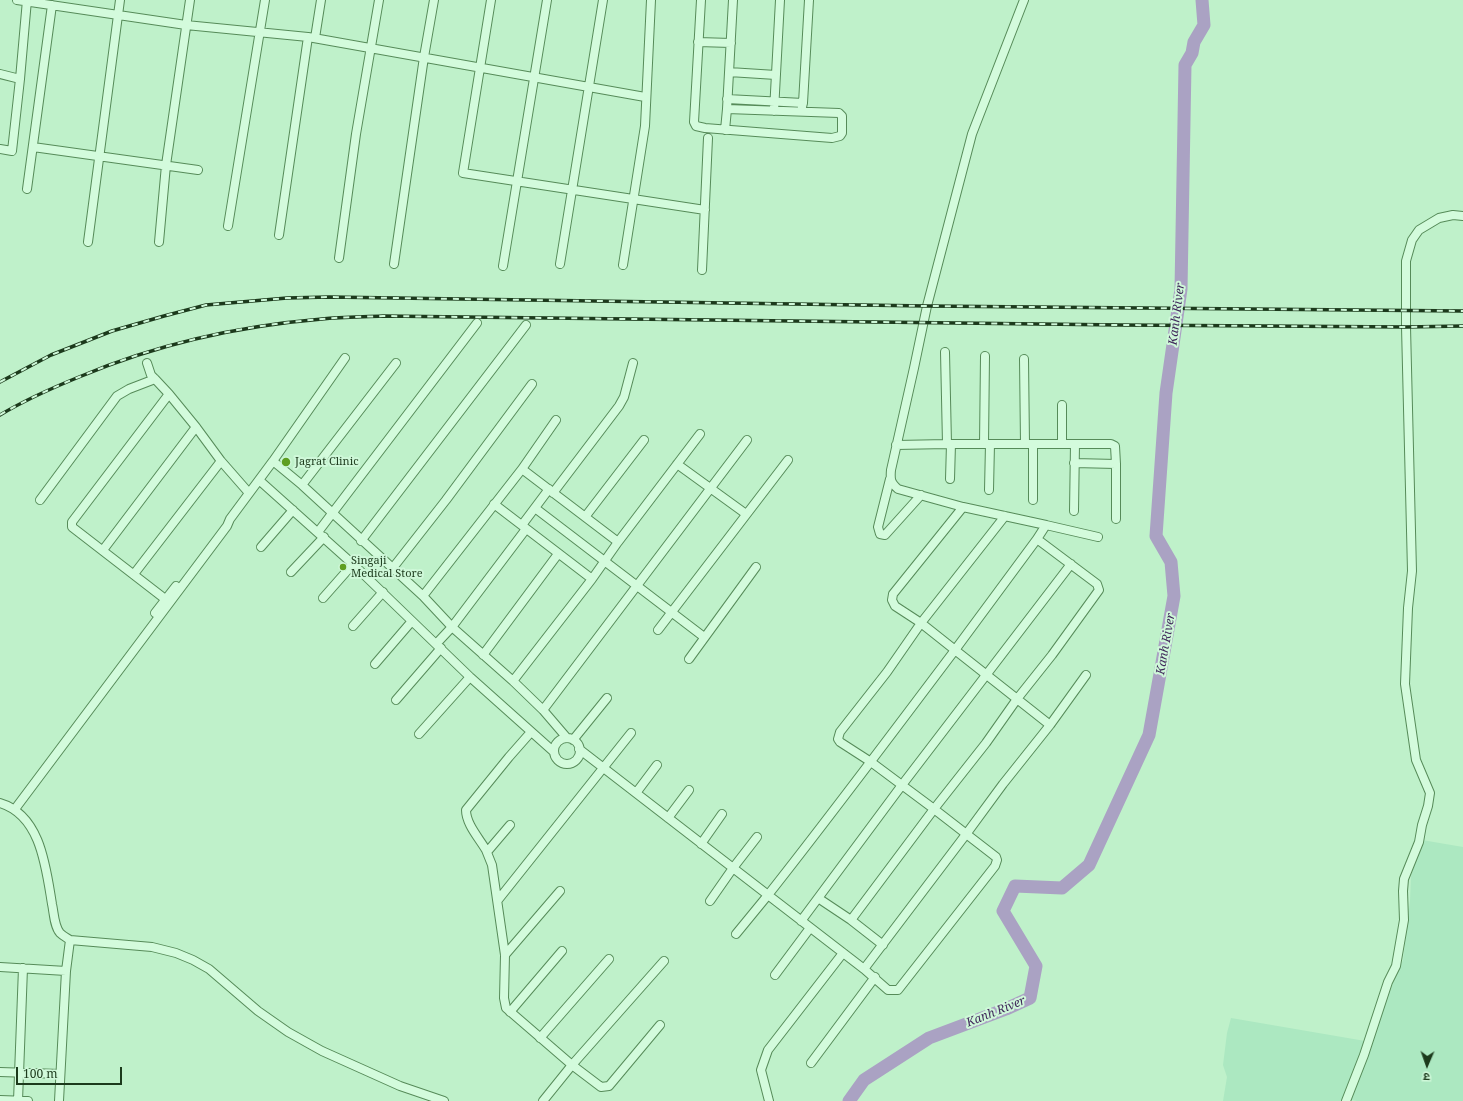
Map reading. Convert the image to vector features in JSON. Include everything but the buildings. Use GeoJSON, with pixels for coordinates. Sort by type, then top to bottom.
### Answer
{"type":"FeatureCollection","features":[{"type":"Feature","properties":{"kind":"street"},"geometry":{"type":"LineString","coordinates":[[17,0],[52,5],[64,4],[118,15],[186,25],[312,38],[534,78],[645,96]]}},
{"type":"Feature","properties":{"kind":"street"},"geometry":{"type":"LineString","coordinates":[[88,242],[120,0]]}},
{"type":"Feature","properties":{"kind":"street"},"geometry":{"type":"LineString","coordinates":[[159,242],[166,165],[190,0]]}},
{"type":"Feature","properties":{"kind":"street"},"geometry":{"type":"LineString","coordinates":[[228,226],[265,0]]}},
{"type":"Feature","properties":{"kind":"street"},"geometry":{"type":"LineString","coordinates":[[279,235],[312,38],[321,0]]}},
{"type":"Feature","properties":{"kind":"street"},"geometry":{"type":"LineString","coordinates":[[339,258],[356,134],[379,0]]}},
{"type":"Feature","properties":{"kind":"street"},"geometry":{"type":"LineString","coordinates":[[394,264],[424,57],[434,0]]}},
{"type":"Feature","properties":{"kind":"street"},"geometry":{"type":"LineString","coordinates":[[490,0],[463,173],[705,210]]}},
{"type":"Feature","properties":{"kind":"street"},"geometry":{"type":"LineString","coordinates":[[503,266],[547,0]]}},
{"type":"Feature","properties":{"kind":"street"},"geometry":{"type":"LineString","coordinates":[[560,264],[603,0]]}},
{"type":"Feature","properties":{"kind":"street"},"geometry":{"type":"LineString","coordinates":[[623,265],[645,126],[645,96],[651,0]]}},
{"type":"Feature","properties":{"kind":"street"},"geometry":{"type":"LineString","coordinates":[[701,0],[694,122],[696,126],[699,128],[832,138],[840,136],[842,133],[842,116],[840,114],[775,102],[727,99]]}},
{"type":"Feature","properties":{"kind":"street"},"geometry":{"type":"LineString","coordinates":[[725,130],[733,0]]}},
{"type":"Feature","properties":{"kind":"street"},"geometry":{"type":"LineString","coordinates":[[774,111],[780,0]]}},
{"type":"Feature","properties":{"kind":"street"},"geometry":{"type":"LineString","coordinates":[[802,108],[809,0]]}},
{"type":"Feature","properties":{"kind":"street"},"geometry":{"type":"LineString","coordinates":[[921,495],[885,535],[880,534],[878,527],[890,479],[896,445],[927,306],[972,134],[1024,0]]}},
{"type":"Feature","properties":{"kind":"street"},"geometry":{"type":"LineString","coordinates":[[0,149],[12,151],[20,79],[26,1]]}},
{"type":"Feature","properties":{"kind":"street"},"geometry":{"type":"LineString","coordinates":[[27,189],[52,5]]}},
{"type":"Feature","properties":{"kind":"street"},"geometry":{"type":"LineString","coordinates":[[698,42],[731,43]]}},
{"type":"Feature","properties":{"kind":"street"},"geometry":{"type":"LineString","coordinates":[[729,72],[776,75]]}},
{"type":"Feature","properties":{"kind":"street"},"geometry":{"type":"LineString","coordinates":[[0,74],[20,79]]}},
{"type":"Feature","properties":{"kind":"street"},"geometry":{"type":"LineString","coordinates":[[727,109],[774,111],[802,108]]}},
{"type":"Feature","properties":{"kind":"street"},"geometry":{"type":"LineString","coordinates":[[702,270],[708,138]]}},
{"type":"Feature","properties":{"kind":"street"},"geometry":{"type":"LineString","coordinates":[[33,147],[198,170]]}},
{"type":"Feature","properties":{"kind":"street"},"geometry":{"type":"LineString","coordinates":[[1346,1101],[1364,1055],[1388,982],[1396,966],[1404,920],[1404,879],[1419,842],[1430,793],[1416,760],[1405,684],[1408,608],[1412,571],[1406,327],[1406,261],[1412,240],[1420,230],[1439,218],[1453,215],[1463,216]]}},
{"type":"Feature","properties":{"kind":"street"},"geometry":{"type":"LineString","coordinates":[[291,572],[321,535],[332,513],[477,323]]}},
{"type":"Feature","properties":{"kind":"street"},"geometry":{"type":"LineString","coordinates":[[361,541],[526,325]]}},
{"type":"Feature","properties":{"kind":"street"},"geometry":{"type":"LineString","coordinates":[[945,352],[950,479]]}},
{"type":"Feature","properties":{"kind":"street"},"geometry":{"type":"LineString","coordinates":[[985,356],[987,444],[990,490]]}},
{"type":"Feature","properties":{"kind":"street"},"geometry":{"type":"LineString","coordinates":[[13,808],[168,601],[227,526],[230,519],[273,461],[345,358]]}},
{"type":"Feature","properties":{"kind":"street"},"geometry":{"type":"LineString","coordinates":[[1024,359],[1033,500]]}},
{"type":"Feature","properties":{"kind":"street"},"geometry":{"type":"LineString","coordinates":[[147,363],[151,375],[169,394],[221,461],[249,493]]}},
{"type":"Feature","properties":{"kind":"street"},"geometry":{"type":"LineString","coordinates":[[302,486],[396,363]]}},
{"type":"Feature","properties":{"kind":"street"},"geometry":{"type":"LineString","coordinates":[[396,700],[439,646],[524,527],[535,508],[551,491],[619,406],[624,396],[633,364]]}},
{"type":"Feature","properties":{"kind":"street"},"geometry":{"type":"LineString","coordinates":[[40,500],[117,396],[129,389],[155,379]]}},
{"type":"Feature","properties":{"kind":"street"},"geometry":{"type":"LineString","coordinates":[[392,569],[446,500],[532,384]]}},
{"type":"Feature","properties":{"kind":"street"},"geometry":{"type":"LineString","coordinates":[[168,601],[75,530],[72,527],[72,522],[169,394]]}},
{"type":"Feature","properties":{"kind":"street"},"geometry":{"type":"LineString","coordinates":[[1062,405],[1062,444]]}},
{"type":"Feature","properties":{"kind":"street"},"geometry":{"type":"LineString","coordinates":[[422,596],[522,469],[556,420]]}},
{"type":"Feature","properties":{"kind":"street"},"geometry":{"type":"LineString","coordinates":[[103,550],[196,427]]}},
{"type":"Feature","properties":{"kind":"street"},"geometry":{"type":"LineString","coordinates":[[513,681],[592,579],[618,542],[700,434]]}},
{"type":"Feature","properties":{"kind":"street"},"geometry":{"type":"LineString","coordinates":[[584,517],[644,440]]}},
{"type":"Feature","properties":{"kind":"street"},"geometry":{"type":"LineString","coordinates":[[543,710],[748,440]]}},
{"type":"Feature","properties":{"kind":"street"},"geometry":{"type":"LineString","coordinates":[[1074,511],[1075,444]]}},
{"type":"Feature","properties":{"kind":"street"},"geometry":{"type":"LineString","coordinates":[[896,445],[1111,444],[1115,446],[1116,519]]}},
{"type":"Feature","properties":{"kind":"street"},"geometry":{"type":"LineString","coordinates":[[658,630],[788,460]]}},
{"type":"Feature","properties":{"kind":"street"},"geometry":{"type":"LineString","coordinates":[[134,574],[221,461]]}},
{"type":"Feature","properties":{"kind":"street"},"geometry":{"type":"LineString","coordinates":[[273,461],[422,596],[482,655],[513,681],[570,739],[577,744],[579,749],[875,977],[888,990],[898,990],[902,988],[997,863],[996,857],[967,833],[870,762],[840,742],[838,739],[840,732],[887,672],[921,623],[1005,516]]}},
{"type":"Feature","properties":{"kind":"street"},"geometry":{"type":"LineString","coordinates":[[1074,463],[1116,464]]}},
{"type":"Feature","properties":{"kind":"street"},"geometry":{"type":"LineString","coordinates":[[677,464],[746,514]]}},
{"type":"Feature","properties":{"kind":"street"},"geometry":{"type":"LineString","coordinates":[[522,469],[618,542]]}},
{"type":"Feature","properties":{"kind":"street"},"geometry":{"type":"LineString","coordinates":[[890,479],[892,484],[898,489],[963,507],[1098,537]]}},
{"type":"Feature","properties":{"kind":"street"},"geometry":{"type":"LineString","coordinates":[[259,480],[353,564],[470,677],[554,752],[558,760],[566,764],[570,763],[577,758],[579,749]]}},
{"type":"Feature","properties":{"kind":"street"},"geometry":{"type":"LineString","coordinates":[[494,504],[592,579]]}},
{"type":"Feature","properties":{"kind":"street"},"geometry":{"type":"LineString","coordinates":[[963,507],[893,594],[892,600],[895,606],[921,623],[1050,725]]}},
{"type":"Feature","properties":{"kind":"street"},"geometry":{"type":"LineString","coordinates":[[535,508],[704,637]]}},
{"type":"Feature","properties":{"kind":"street"},"geometry":{"type":"LineString","coordinates":[[261,547],[293,510]]}},
{"type":"Feature","properties":{"kind":"street"},"geometry":{"type":"LineString","coordinates":[[736,934],[768,895],[955,650],[1046,525]]}},
{"type":"Feature","properties":{"kind":"street"},"geometry":{"type":"LineString","coordinates":[[851,920],[934,809],[986,743],[1017,699],[1052,655],[1099,590],[1097,584],[1037,539]]}},
{"type":"Feature","properties":{"kind":"street"},"geometry":{"type":"LineString","coordinates":[[482,655],[558,554]]}},
{"type":"Feature","properties":{"kind":"street"},"geometry":{"type":"LineString","coordinates":[[323,598],[353,564]]}},
{"type":"Feature","properties":{"kind":"street"},"geometry":{"type":"LineString","coordinates":[[801,920],[1071,564]]}},
{"type":"Feature","properties":{"kind":"street"},"geometry":{"type":"LineString","coordinates":[[689,659],[756,567]]}},
{"type":"Feature","properties":{"kind":"street"},"geometry":{"type":"LineString","coordinates":[[353,626],[383,592]]}},
{"type":"Feature","properties":{"kind":"street"},"geometry":{"type":"LineString","coordinates":[[375,664],[412,621]]}},
{"type":"Feature","properties":{"kind":"street"},"geometry":{"type":"LineString","coordinates":[[864,969],[1003,784],[1050,725],[1086,675]]}},
{"type":"Feature","properties":{"kind":"street"},"geometry":{"type":"LineString","coordinates":[[419,734],[470,677]]}},
{"type":"Feature","properties":{"kind":"street"},"geometry":{"type":"LineString","coordinates":[[554,752],[557,742],[570,739],[607,698]]}},
{"type":"Feature","properties":{"kind":"street"},"geometry":{"type":"LineString","coordinates":[[531,732],[508,757],[466,810],[466,815],[469,822],[487,852],[492,865],[505,956],[504,1005],[540,1038],[601,1087],[609,1086],[660,1026]]}},
{"type":"Feature","properties":{"kind":"street"},"geometry":{"type":"LineString","coordinates":[[498,900],[576,805],[603,768],[632,733]]}},
{"type":"Feature","properties":{"kind":"street"},"geometry":{"type":"LineString","coordinates":[[636,793],[657,765]]}},
{"type":"Feature","properties":{"kind":"street"},"geometry":{"type":"LineString","coordinates":[[668,818],[689,790]]}},
{"type":"Feature","properties":{"kind":"street"},"geometry":{"type":"LineString","coordinates":[[0,803],[13,808],[24,817],[37,837],[48,881],[56,926],[60,933],[70,940],[152,947],[176,953],[193,960],[209,969],[288,1032],[322,1051],[400,1086],[444,1101]]}},
{"type":"Feature","properties":{"kind":"street"},"geometry":{"type":"LineString","coordinates":[[701,844],[722,814]]}},
{"type":"Feature","properties":{"kind":"street"},"geometry":{"type":"LineString","coordinates":[[487,852],[510,825]]}},
{"type":"Feature","properties":{"kind":"street"},"geometry":{"type":"LineString","coordinates":[[710,901],[757,837]]}},
{"type":"Feature","properties":{"kind":"street"},"geometry":{"type":"LineString","coordinates":[[505,956],[560,891]]}},
{"type":"Feature","properties":{"kind":"street"},"geometry":{"type":"LineString","coordinates":[[818,898],[851,920],[882,945]]}},
{"type":"Feature","properties":{"kind":"street"},"geometry":{"type":"LineString","coordinates":[[775,975],[810,928]]}},
{"type":"Feature","properties":{"kind":"street"},"geometry":{"type":"LineString","coordinates":[[59,1101],[66,971],[70,940]]}},
{"type":"Feature","properties":{"kind":"street"},"geometry":{"type":"LineString","coordinates":[[510,1012],[562,950]]}},
{"type":"Feature","properties":{"kind":"street"},"geometry":{"type":"LineString","coordinates":[[769,1101],[761,1070],[768,1050],[843,953]]}},
{"type":"Feature","properties":{"kind":"street"},"geometry":{"type":"LineString","coordinates":[[540,1038],[609,958]]}},
{"type":"Feature","properties":{"kind":"street"},"geometry":{"type":"LineString","coordinates":[[543,1101],[572,1065],[664,961]]}},
{"type":"Feature","properties":{"kind":"street"},"geometry":{"type":"LineString","coordinates":[[0,967],[66,971]]}},
{"type":"Feature","properties":{"kind":"street"},"geometry":{"type":"LineString","coordinates":[[18,1101],[23,968]]}},
{"type":"Feature","properties":{"kind":"street"},"geometry":{"type":"LineString","coordinates":[[811,1063],[875,977]]}},
{"type":"Feature","properties":{"kind":"street"},"geometry":{"type":"LineString","coordinates":[[0,1072],[60,1074]]}},
{"type":"Feature","properties":{"kind":"street"},"geometry":{"type":"LineString","coordinates":[[0,1100],[28,1101]]}},
{"type":"Feature","properties":{"kind":"green space"},"geometry":{"type":"Polygon","coordinates":[[[1422,840],[1463,847],[1463,1101],[1357,1101],[1343,1098],[1342,1101],[1223,1101],[1227,1077],[1223,1065],[1227,1033],[1231,1018],[1371,1042],[1384,1004],[1403,960],[1410,901],[1411,876],[1422,840]]]}},
{"type":"Feature","properties":{"kind":"waterway","name":"Kanh River"},"geometry":{"type":"LineString","coordinates":[[849,1101],[864,1080],[929,1038],[1006,1009],[1030,998],[1036,966],[1003,911],[1015,886],[1062,888],[1089,865],[1149,735],[1174,596],[1171,562],[1156,536],[1166,393],[1181,289],[1185,65],[1192,53],[1194,42],[1204,25],[1202,0]]}},
{"type":"Feature","properties":{"kind":"railway"},"geometry":{"type":"LineString","coordinates":[[0,382],[51,355],[112,331],[206,305],[287,298],[329,297],[927,306],[1463,311]]}},
{"type":"Feature","properties":{"kind":"railway"},"geometry":{"type":"LineString","coordinates":[[0,415],[39,394],[108,365],[168,346],[198,338],[260,326],[337,318],[383,316],[1121,325],[1463,326]]}},
{"type":"Feature","properties":{"kind":"place","name":"Jagrat Clinic"},"geometry":{"type":"Point","coordinates":[286,462]}},
{"type":"Feature","properties":{"kind":"place","name":"Singaji Medical Store"},"geometry":{"type":"Point","coordinates":[343,567]}}]}
